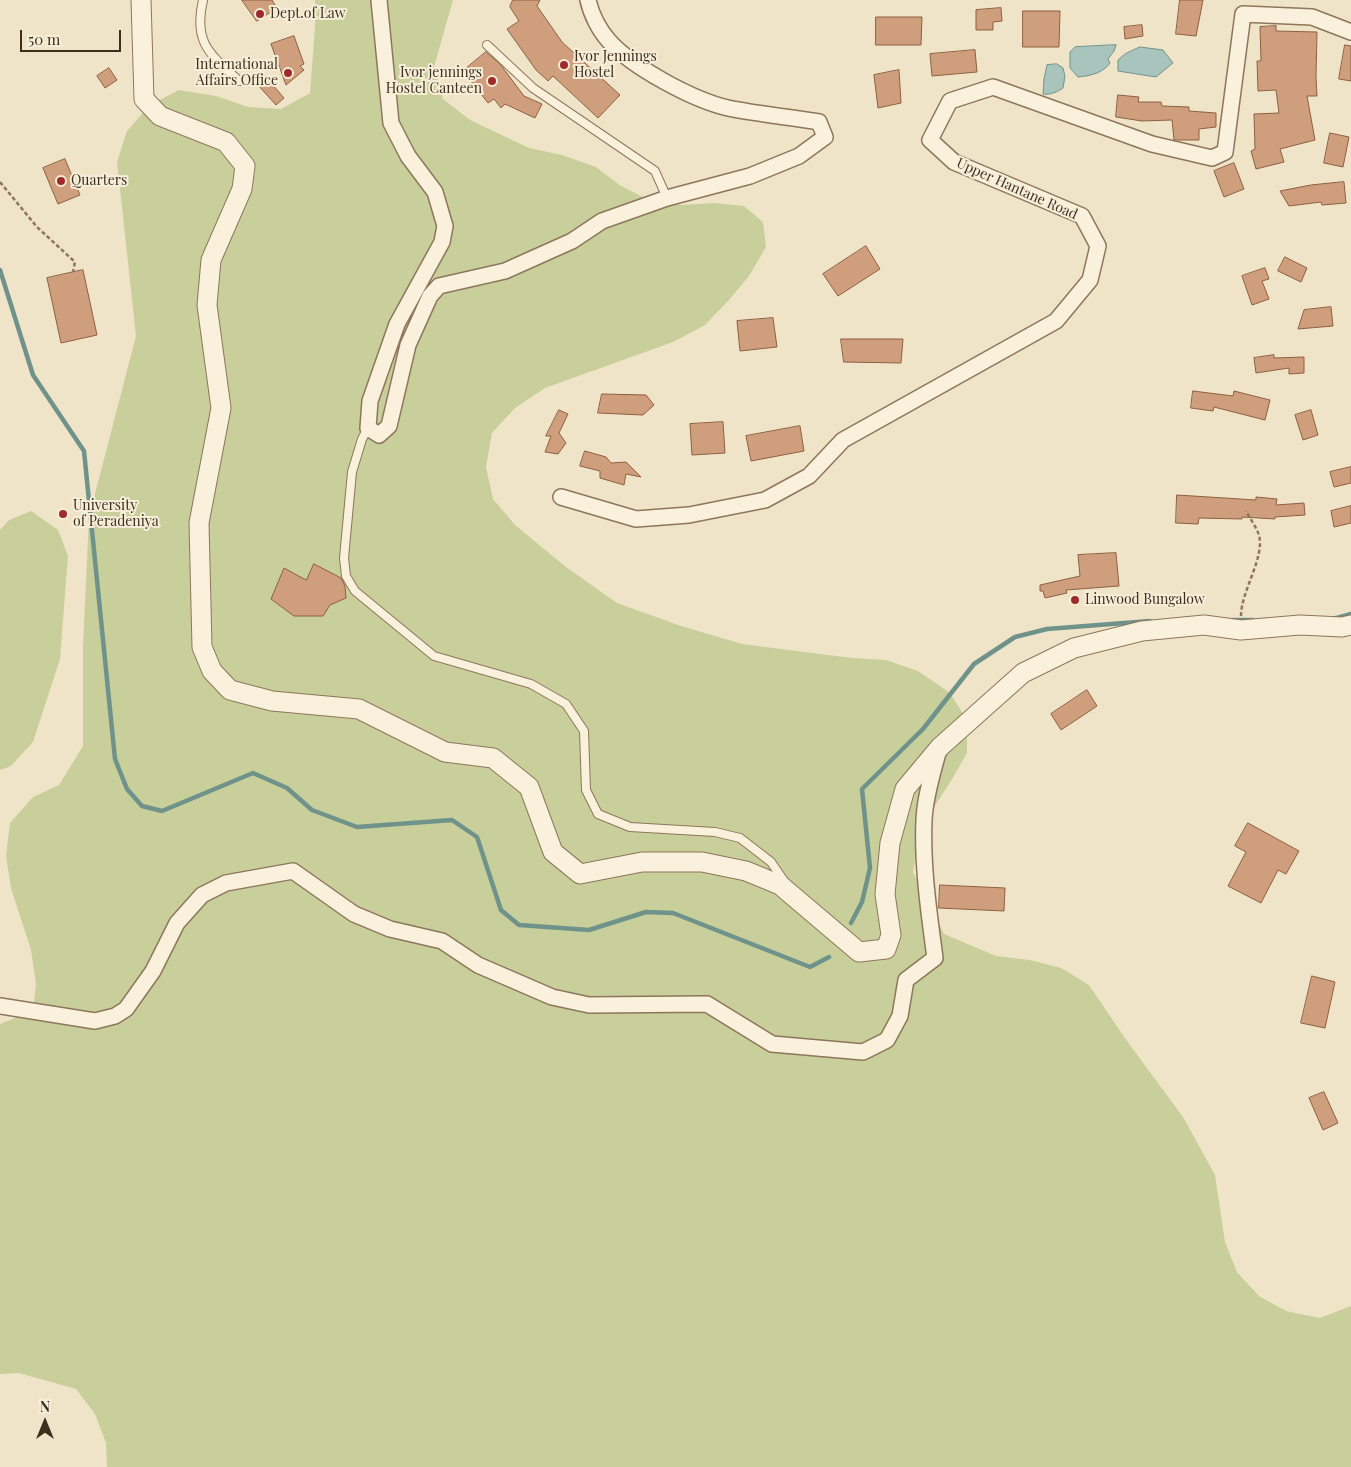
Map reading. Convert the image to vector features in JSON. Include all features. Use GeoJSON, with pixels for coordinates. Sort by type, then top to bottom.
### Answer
{"type":"FeatureCollection","features":[{"type":"Feature","properties":{"kind":"street"},"geometry":{"type":"LineString","coordinates":[[142,0],[144,99],[160,116],[226,142],[245,166],[242,189],[211,260],[207,305],[221,408],[199,523],[202,647],[212,671],[230,690],[272,701],[359,709],[445,752],[493,758],[529,786],[553,852],[580,874],[642,862],[702,862],[746,871],[780,885],[859,952],[886,949],[890,935],[885,894],[890,844],[905,789],[940,747],[1023,673],[1074,648],[1142,632],[1204,625],[1241,630],[1300,625],[1342,627],[1351,625]]}},
{"type":"Feature","properties":{"kind":"street"},"geometry":{"type":"LineString","coordinates":[[378,0],[391,123],[408,156],[435,192],[445,226],[442,242],[397,324],[370,401],[368,428],[379,435],[389,426],[408,344],[430,296],[439,286],[505,271],[572,242],[602,221],[667,198],[750,176],[799,156],[825,138],[819,122],[726,108],[689,94],[644,70],[608,40],[590,12],[588,0]]}},
{"type":"Feature","properties":{"kind":"street","name":"Upper Hantane Road"},"geometry":{"type":"LineString","coordinates":[[561,497],[636,519],[689,515],[765,500],[809,476],[843,440],[1056,321],[1090,280],[1098,246],[1082,216],[954,162],[930,140],[950,102],[993,87],[1152,144],[1212,158],[1225,152],[1243,14],[1312,17],[1351,32]]}},
{"type":"Feature","properties":{"kind":"street"},"geometry":{"type":"LineString","coordinates":[[0,1006],[95,1021],[115,1016],[126,1009],[153,971],[177,923],[202,896],[226,883],[293,871],[354,914],[390,929],[442,941],[478,966],[552,997],[589,1005],[707,1004],[772,1044],[863,1052],[887,1040],[900,1016],[906,980],[935,958],[926,889],[924,819],[940,747]]}},
{"type":"Feature","properties":{"kind":"lane"},"geometry":{"type":"LineString","coordinates":[[203,0],[200,12],[201,38],[211,55],[239,81]]}},
{"type":"Feature","properties":{"kind":"lane"},"geometry":{"type":"LineString","coordinates":[[487,45],[534,88],[655,171],[667,198]]}},
{"type":"Feature","properties":{"kind":"lane"},"geometry":{"type":"LineString","coordinates":[[368,428],[362,439],[352,472],[344,558],[346,576],[355,590],[434,656],[531,684],[566,704],[584,731],[586,790],[598,814],[630,827],[716,832],[740,838],[771,862],[795,898]]}},
{"type":"Feature","properties":{"kind":"path"},"geometry":{"type":"LineString","coordinates":[[0,182],[38,227],[75,262],[72,272]]}},
{"type":"Feature","properties":{"kind":"path"},"geometry":{"type":"LineString","coordinates":[[1241,608],[1258,555],[1259,536],[1246,511]]}},
{"type":"Feature","properties":{"kind":"green space"},"geometry":{"type":"Polygon","coordinates":[[[315,0],[453,0],[434,67],[443,99],[470,120],[529,148],[562,155],[596,167],[621,186],[649,200],[681,205],[715,203],[744,206],[763,222],[766,247],[749,276],[705,325],[673,342],[545,388],[515,408],[492,433],[486,467],[493,499],[515,525],[566,567],[617,603],[681,626],[742,644],[852,658],[886,660],[918,671],[950,693],[967,720],[967,753],[932,810],[918,840],[913,872],[944,934],[996,956],[1030,960],[1061,968],[1089,985],[1127,1041],[1183,1117],[1215,1175],[1225,1242],[1237,1272],[1259,1296],[1286,1311],[1320,1318],[1351,1306],[1351,1467],[107,1467],[106,1443],[95,1414],[76,1389],[19,1373],[0,1374],[0,1024],[33,1011],[36,984],[31,950],[11,888],[6,856],[10,823],[33,797],[59,785],[83,746],[83,646],[89,517],[136,336],[117,162],[127,131],[150,105],[179,90],[216,96],[248,107],[281,109],[310,93],[315,0]]]}},
{"type":"Feature","properties":{"kind":"green space"},"geometry":{"type":"Polygon","coordinates":[[[31,511],[58,530],[68,556],[60,659],[33,742],[11,766],[0,770],[0,530],[9,520],[31,511]]]}},
{"type":"Feature","properties":{"kind":"water"},"geometry":{"type":"Polygon","coordinates":[[[1116,45],[1108,59],[1110,63],[1100,72],[1078,77],[1070,68],[1070,52],[1075,47],[1116,45]]]}},
{"type":"Feature","properties":{"kind":"water"},"geometry":{"type":"Polygon","coordinates":[[[1140,47],[1163,50],[1173,63],[1156,77],[1118,71],[1118,60],[1125,54],[1140,47]]]}},
{"type":"Feature","properties":{"kind":"water"},"geometry":{"type":"Polygon","coordinates":[[[1057,64],[1063,68],[1065,76],[1063,88],[1054,93],[1043,94],[1047,65],[1057,64]]]}},
{"type":"Feature","properties":{"kind":"building","name":"Dept.of Law"},"geometry":{"type":"Polygon","coordinates":[[[242,0],[272,0],[277,8],[257,21],[242,0]]]}},
{"type":"Feature","properties":{"kind":"building","name":"Ivor Jennings Hostel"},"geometry":{"type":"Polygon","coordinates":[[[513,0],[540,0],[537,6],[562,42],[620,95],[598,118],[553,76],[548,81],[536,70],[507,29],[519,21],[510,7],[513,0]]]}},
{"type":"Feature","properties":{"kind":"building"},"geometry":{"type":"Polygon","coordinates":[[[1180,0],[1203,0],[1196,36],[1176,34],[1180,0]]]}},
{"type":"Feature","properties":{"kind":"building"},"geometry":{"type":"Polygon","coordinates":[[[1001,8],[1002,21],[993,22],[993,30],[976,30],[976,10],[1001,8]]]}},
{"type":"Feature","properties":{"kind":"building"},"geometry":{"type":"Polygon","coordinates":[[[1023,11],[1060,11],[1059,47],[1023,47],[1023,11]]]}},
{"type":"Feature","properties":{"kind":"building"},"geometry":{"type":"Polygon","coordinates":[[[876,17],[922,17],[921,45],[876,45],[876,17]]]}},
{"type":"Feature","properties":{"kind":"building"},"geometry":{"type":"Polygon","coordinates":[[[1142,25],[1143,36],[1125,39],[1124,27],[1142,25]]]}},
{"type":"Feature","properties":{"kind":"building"},"geometry":{"type":"Polygon","coordinates":[[[1276,26],[1276,31],[1317,32],[1317,96],[1307,96],[1315,140],[1280,149],[1284,162],[1256,169],[1251,151],[1255,149],[1254,114],[1279,113],[1276,90],[1258,91],[1257,61],[1261,61],[1260,27],[1276,26]]]}},
{"type":"Feature","properties":{"kind":"building","name":"International Affairs Office"},"geometry":{"type":"Polygon","coordinates":[[[294,36],[304,64],[300,66],[304,70],[286,85],[271,44],[294,36]]]}},
{"type":"Feature","properties":{"kind":"building"},"geometry":{"type":"Polygon","coordinates":[[[1345,45],[1351,46],[1351,81],[1339,79],[1345,45]]]}},
{"type":"Feature","properties":{"kind":"building"},"geometry":{"type":"Polygon","coordinates":[[[975,50],[977,72],[932,76],[930,54],[975,50]]]}},
{"type":"Feature","properties":{"kind":"building","name":"Ivor jennings Hostel Canteen"},"geometry":{"type":"Polygon","coordinates":[[[486,52],[500,64],[524,96],[542,104],[535,118],[505,104],[501,108],[494,99],[488,103],[463,71],[486,52]]]}},
{"type":"Feature","properties":{"kind":"building"},"geometry":{"type":"Polygon","coordinates":[[[109,68],[117,80],[105,88],[97,76],[109,68]]]}},
{"type":"Feature","properties":{"kind":"building"},"geometry":{"type":"Polygon","coordinates":[[[899,70],[901,103],[878,108],[874,75],[899,70]]]}},
{"type":"Feature","properties":{"kind":"building"},"geometry":{"type":"Polygon","coordinates":[[[265,76],[284,98],[276,105],[257,84],[265,76]]]}},
{"type":"Feature","properties":{"kind":"building"},"geometry":{"type":"Polygon","coordinates":[[[1118,95],[1139,97],[1138,102],[1161,102],[1162,106],[1189,107],[1189,111],[1216,113],[1216,127],[1199,129],[1199,140],[1174,140],[1172,120],[1142,121],[1116,117],[1118,95]]]}},
{"type":"Feature","properties":{"kind":"building"},"geometry":{"type":"Polygon","coordinates":[[[1330,133],[1349,137],[1343,167],[1324,163],[1330,133]]]}},
{"type":"Feature","properties":{"kind":"building","name":"Quarters"},"geometry":{"type":"Polygon","coordinates":[[[65,159],[80,195],[58,204],[43,168],[65,159]]]}},
{"type":"Feature","properties":{"kind":"building"},"geometry":{"type":"Polygon","coordinates":[[[1234,163],[1244,189],[1224,197],[1214,171],[1234,163]]]}},
{"type":"Feature","properties":{"kind":"building"},"geometry":{"type":"Polygon","coordinates":[[[1344,182],[1346,203],[1322,205],[1321,202],[1289,206],[1280,191],[1311,185],[1344,182]]]}},
{"type":"Feature","properties":{"kind":"building"},"geometry":{"type":"Polygon","coordinates":[[[866,246],[880,269],[838,296],[823,274],[866,246]]]}},
{"type":"Feature","properties":{"kind":"building"},"geometry":{"type":"Polygon","coordinates":[[[1285,257],[1307,268],[1301,282],[1278,271],[1285,257]]]}},
{"type":"Feature","properties":{"kind":"building"},"geometry":{"type":"Polygon","coordinates":[[[1265,268],[1269,279],[1262,281],[1269,299],[1252,305],[1242,276],[1265,268]]]}},
{"type":"Feature","properties":{"kind":"building"},"geometry":{"type":"Polygon","coordinates":[[[83,270],[97,335],[61,343],[47,278],[83,270]]]}},
{"type":"Feature","properties":{"kind":"building"},"geometry":{"type":"Polygon","coordinates":[[[1331,307],[1333,326],[1298,329],[1304,310],[1331,307]]]}},
{"type":"Feature","properties":{"kind":"building"},"geometry":{"type":"Polygon","coordinates":[[[773,318],[777,347],[740,351],[737,321],[773,318]]]}},
{"type":"Feature","properties":{"kind":"building"},"geometry":{"type":"Polygon","coordinates":[[[841,339],[903,339],[901,363],[844,362],[841,339]]]}},
{"type":"Feature","properties":{"kind":"building"},"geometry":{"type":"Polygon","coordinates":[[[1274,355],[1274,358],[1304,357],[1304,373],[1289,374],[1289,368],[1256,373],[1254,358],[1274,355]]]}},
{"type":"Feature","properties":{"kind":"building"},"geometry":{"type":"Polygon","coordinates":[[[1193,391],[1233,396],[1234,391],[1270,400],[1265,420],[1214,407],[1213,411],[1191,408],[1193,391]]]}},
{"type":"Feature","properties":{"kind":"building"},"geometry":{"type":"Polygon","coordinates":[[[602,394],[646,395],[654,405],[643,415],[598,413],[602,394]]]}},
{"type":"Feature","properties":{"kind":"building"},"geometry":{"type":"Polygon","coordinates":[[[559,410],[568,414],[559,433],[566,443],[558,454],[545,452],[551,436],[546,436],[559,410]]]}},
{"type":"Feature","properties":{"kind":"building"},"geometry":{"type":"Polygon","coordinates":[[[1311,410],[1318,435],[1303,440],[1295,415],[1311,410]]]}},
{"type":"Feature","properties":{"kind":"building"},"geometry":{"type":"Polygon","coordinates":[[[723,422],[725,453],[692,455],[690,424],[723,422]]]}},
{"type":"Feature","properties":{"kind":"building"},"geometry":{"type":"Polygon","coordinates":[[[800,426],[804,451],[751,461],[746,436],[800,426]]]}},
{"type":"Feature","properties":{"kind":"building"},"geometry":{"type":"Polygon","coordinates":[[[585,451],[606,457],[611,463],[626,462],[641,477],[626,474],[624,485],[600,478],[600,471],[580,466],[585,451]]]}},
{"type":"Feature","properties":{"kind":"building"},"geometry":{"type":"Polygon","coordinates":[[[1351,467],[1351,483],[1334,487],[1330,472],[1351,467]]]}},
{"type":"Feature","properties":{"kind":"building"},"geometry":{"type":"Polygon","coordinates":[[[1177,495],[1256,500],[1256,497],[1277,499],[1276,505],[1304,503],[1305,515],[1275,517],[1275,519],[1242,517],[1242,519],[1199,518],[1198,524],[1176,523],[1177,495]]]}},
{"type":"Feature","properties":{"kind":"building"},"geometry":{"type":"Polygon","coordinates":[[[1351,506],[1351,523],[1334,527],[1331,511],[1351,506]]]}},
{"type":"Feature","properties":{"kind":"building"},"geometry":{"type":"Polygon","coordinates":[[[1116,553],[1119,586],[1066,590],[1067,593],[1045,598],[1043,591],[1040,591],[1040,585],[1080,576],[1078,555],[1116,553]]]}},
{"type":"Feature","properties":{"kind":"building"},"geometry":{"type":"Polygon","coordinates":[[[314,564],[341,578],[345,586],[346,598],[330,605],[323,616],[294,616],[271,599],[284,568],[306,580],[314,564]]]}},
{"type":"Feature","properties":{"kind":"building"},"geometry":{"type":"Polygon","coordinates":[[[1087,690],[1097,706],[1061,730],[1051,714],[1087,690]]]}},
{"type":"Feature","properties":{"kind":"building"},"geometry":{"type":"Polygon","coordinates":[[[1248,823],[1299,851],[1286,874],[1278,870],[1261,903],[1228,886],[1246,852],[1235,846],[1248,823]]]}},
{"type":"Feature","properties":{"kind":"building"},"geometry":{"type":"Polygon","coordinates":[[[940,885],[1005,888],[1004,911],[939,908],[940,885]]]}},
{"type":"Feature","properties":{"kind":"building"},"geometry":{"type":"Polygon","coordinates":[[[1312,976],[1335,982],[1325,1028],[1301,1023],[1312,976]]]}},
{"type":"Feature","properties":{"kind":"building"},"geometry":{"type":"Polygon","coordinates":[[[1324,1092],[1338,1123],[1323,1130],[1309,1098],[1324,1092]]]}},
{"type":"Feature","properties":{"kind":"waterway"},"geometry":{"type":"LineString","coordinates":[[0,270],[33,375],[84,451],[115,759],[127,789],[142,806],[162,811],[253,773],[287,788],[312,810],[357,827],[452,820],[477,837],[501,910],[519,925],[589,930],[646,912],[673,913],[810,967],[829,957]]}},
{"type":"Feature","properties":{"kind":"waterway"},"geometry":{"type":"LineString","coordinates":[[1333,619],[1351,614]]}},
{"type":"Feature","properties":{"kind":"waterway"},"geometry":{"type":"LineString","coordinates":[[1233,620],[1253,620]]}},
{"type":"Feature","properties":{"kind":"waterway"},"geometry":{"type":"LineString","coordinates":[[851,923],[862,902],[870,868],[862,789],[923,729],[974,664],[1015,637],[1047,629],[1150,621]]}},
{"type":"Feature","properties":{"kind":"place","name":"Dept.of Law"},"geometry":{"type":"Point","coordinates":[260,14]}},
{"type":"Feature","properties":{"kind":"place","name":"Ivor Jennings Hostel"},"geometry":{"type":"Point","coordinates":[564,65]}},
{"type":"Feature","properties":{"kind":"place","name":"International Affairs Office"},"geometry":{"type":"Point","coordinates":[288,73]}},
{"type":"Feature","properties":{"kind":"place","name":"Ivor jennings Hostel Canteen"},"geometry":{"type":"Point","coordinates":[492,81]}},
{"type":"Feature","properties":{"kind":"place","name":"Quarters"},"geometry":{"type":"Point","coordinates":[61,181]}},
{"type":"Feature","properties":{"kind":"place","name":"University of Peradeniya"},"geometry":{"type":"Point","coordinates":[63,514]}},
{"type":"Feature","properties":{"kind":"place","name":"Linwood Bungalow"},"geometry":{"type":"Point","coordinates":[1075,600]}}]}
